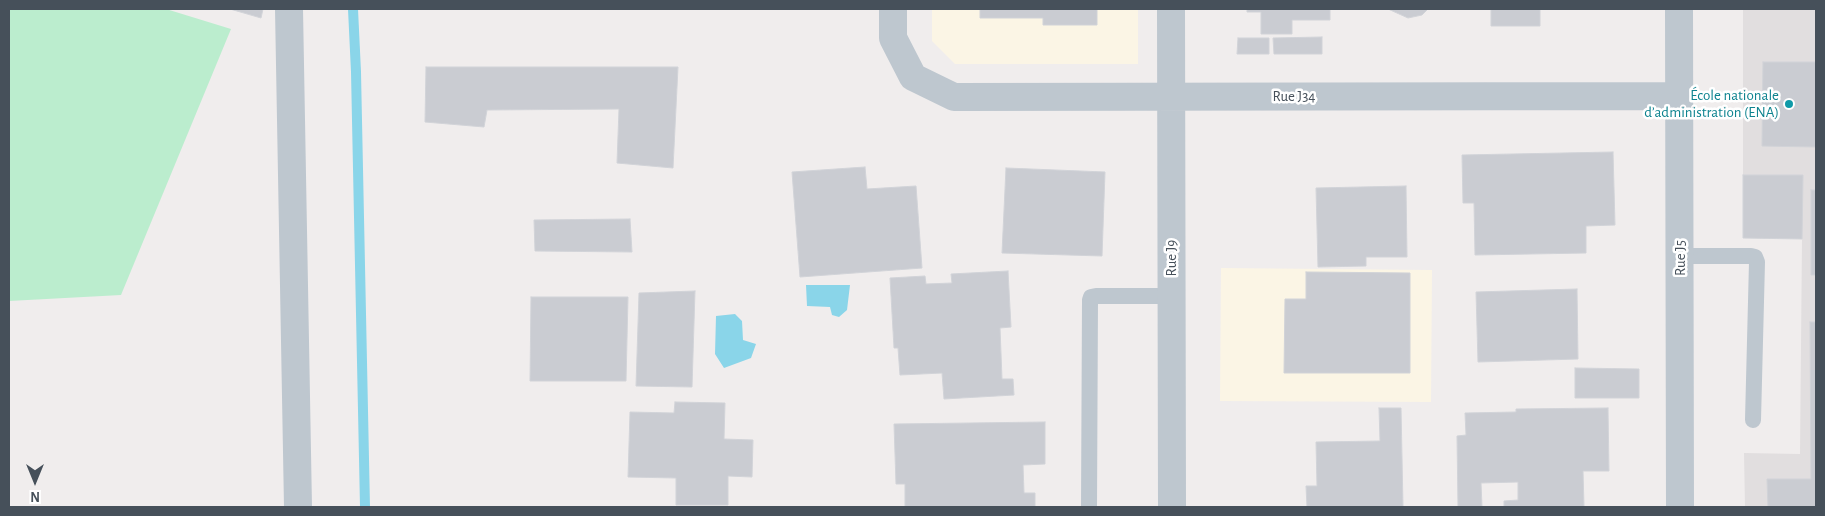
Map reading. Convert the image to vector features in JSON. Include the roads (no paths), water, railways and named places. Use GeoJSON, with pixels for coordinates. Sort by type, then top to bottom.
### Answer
{"type":"FeatureCollection","features":[{"type":"Feature","properties":{"kind":"street"},"geometry":{"type":"LineString","coordinates":[[289,9],[298,507]]}},
{"type":"Feature","properties":{"kind":"street","name":"Rue J34"},"geometry":{"type":"LineString","coordinates":[[893,9],[893,38],[913,77],[954,97],[1680,96]]}},
{"type":"Feature","properties":{"kind":"street","name":"Rue J9"},"geometry":{"type":"LineString","coordinates":[[1171,9],[1172,507]]}},
{"type":"Feature","properties":{"kind":"street","name":"Rue J5"},"geometry":{"type":"LineString","coordinates":[[1679,9],[1680,507]]}},
{"type":"Feature","properties":{"kind":"lane"},"geometry":{"type":"LineString","coordinates":[[1680,256],[1750,256],[1755,258],[1757,262],[1753,420]]}},
{"type":"Feature","properties":{"kind":"lane"},"geometry":{"type":"LineString","coordinates":[[1090,507],[1090,300],[1096,296],[1172,296]]}},
{"type":"Feature","properties":{"kind":"water"},"geometry":{"type":"Polygon","coordinates":[[[806,285],[850,285],[847,310],[839,317],[832,315],[830,307],[807,306],[806,285]]]}},
{"type":"Feature","properties":{"kind":"water"},"geometry":{"type":"Polygon","coordinates":[[[735,314],[742,321],[743,340],[756,344],[751,358],[724,368],[715,354],[716,316],[735,314]]]}},
{"type":"Feature","properties":{"kind":"waterway"},"geometry":{"type":"LineString","coordinates":[[353,9],[365,507]]}},
{"type":"Feature","properties":{"kind":"place","name":"École nationale d’administration (ENA)"},"geometry":{"type":"Point","coordinates":[1789,104]}}]}
